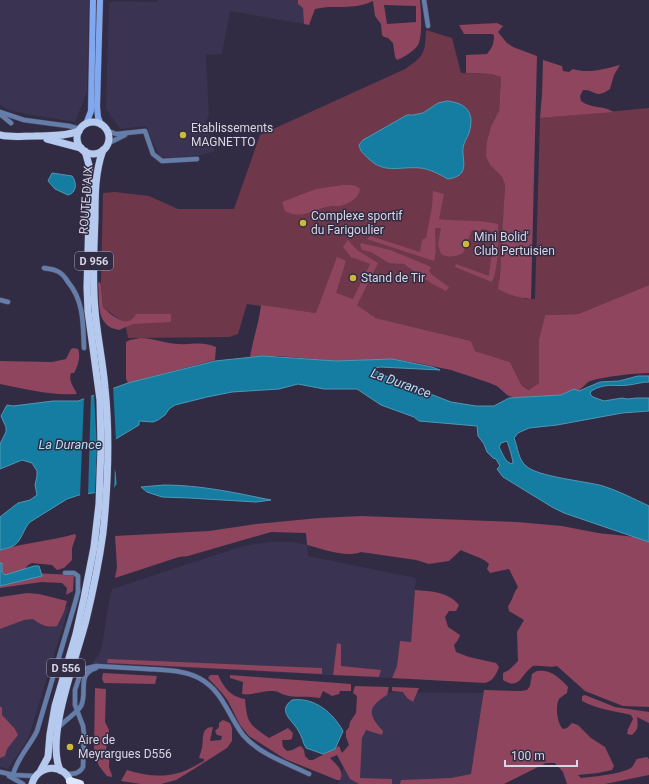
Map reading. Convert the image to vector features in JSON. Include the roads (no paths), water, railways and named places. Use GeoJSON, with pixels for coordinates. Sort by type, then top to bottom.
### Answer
{"type":"FeatureCollection","features":[{"type":"Feature","properties":{"kind":"highway"},"geometry":{"type":"LineString","coordinates":[[67,777],[80,784]]}},
{"type":"Feature","properties":{"kind":"main road"},"geometry":{"type":"LineString","coordinates":[[86,124],[91,110],[93,0]]}},
{"type":"Feature","properties":{"kind":"main road"},"geometry":{"type":"LineString","coordinates":[[35,136],[92,153],[105,147],[108,137],[98,117],[97,107],[100,0]]}},
{"type":"Feature","properties":{"kind":"main road"},"geometry":{"type":"LineString","coordinates":[[0,135],[14,137],[65,135],[79,130],[86,124],[94,122],[104,128]]}},
{"type":"Feature","properties":{"kind":"main road"},"geometry":{"type":"LineString","coordinates":[[79,130],[77,141],[83,150]]}},
{"type":"Feature","properties":{"kind":"main road","name":"ROUTE D'AIX"},"geometry":{"type":"LineString","coordinates":[[100,373],[93,286],[96,186],[98,166],[105,147]]}},
{"type":"Feature","properties":{"kind":"main road","name":"ROUTE D'AIX"},"geometry":{"type":"LineString","coordinates":[[83,150],[89,165],[90,178],[87,298],[100,373]]}},
{"type":"Feature","properties":{"kind":"main road","name":"D 956"},"geometry":{"type":"LineString","coordinates":[[100,373],[100,407],[104,469]]}},
{"type":"Feature","properties":{"kind":"main road","name":"D 556"},"geometry":{"type":"LineString","coordinates":[[67,777],[56,751],[57,730],[63,700],[86,619],[94,566],[98,511],[104,469]]}},
{"type":"Feature","properties":{"kind":"main road","name":"D 556"},"geometry":{"type":"LineString","coordinates":[[41,770],[48,757],[54,706],[76,634],[94,566]]}},
{"type":"Feature","properties":{"kind":"main road"},"geometry":{"type":"LineString","coordinates":[[32,784],[35,776],[41,770],[51,768],[67,777]]}},
{"type":"Feature","properties":{"kind":"street"},"geometry":{"type":"LineString","coordinates":[[424,0],[428,26]]}},
{"type":"Feature","properties":{"kind":"street"},"geometry":{"type":"LineString","coordinates":[[0,113],[11,123]]}},
{"type":"Feature","properties":{"kind":"street"},"geometry":{"type":"LineString","coordinates":[[0,113],[24,120],[69,126],[79,130]]}},
{"type":"Feature","properties":{"kind":"street"},"geometry":{"type":"LineString","coordinates":[[104,128],[114,134],[145,131],[153,154],[162,161],[197,159]]}},
{"type":"Feature","properties":{"kind":"street"},"geometry":{"type":"LineString","coordinates":[[105,147],[126,134]]}},
{"type":"Feature","properties":{"kind":"street"},"geometry":{"type":"LineString","coordinates":[[44,268],[57,271],[63,275],[78,297],[83,316],[84,348]]}},
{"type":"Feature","properties":{"kind":"street"},"geometry":{"type":"LineString","coordinates":[[0,300],[8,302]]}},
{"type":"Feature","properties":{"kind":"street"},"geometry":{"type":"LineString","coordinates":[[13,775],[17,762],[33,740],[37,731],[78,592],[78,576],[74,573],[65,572]]}},
{"type":"Feature","properties":{"kind":"street"},"geometry":{"type":"LineString","coordinates":[[67,777],[82,770],[83,767],[84,734],[83,726],[77,711],[75,690],[81,672],[92,666],[174,671],[198,678],[211,686],[216,692],[225,703],[237,726],[249,740],[268,754],[308,774]]}},
{"type":"Feature","properties":{"kind":"street"},"geometry":{"type":"LineString","coordinates":[[57,730],[64,721],[81,706],[84,680],[87,672],[96,668],[108,667]]}},
{"type":"Feature","properties":{"kind":"street"},"geometry":{"type":"LineString","coordinates":[[0,772],[13,775],[35,776]]}},
{"type":"Feature","properties":{"kind":"street"},"geometry":{"type":"LineString","coordinates":[[0,772],[17,779],[23,784]]}},
{"type":"Feature","properties":{"kind":"water"},"geometry":{"type":"Polygon","coordinates":[[[447,101],[460,104],[468,110],[471,120],[469,133],[463,148],[463,169],[461,174],[458,176],[448,179],[424,169],[385,168],[373,163],[361,150],[359,145],[363,140],[407,115],[423,113],[438,103],[447,101]]]}},
{"type":"Feature","properties":{"kind":"water"},"geometry":{"type":"Polygon","coordinates":[[[52,173],[72,176],[74,178],[75,190],[68,195],[55,189],[48,181],[52,173]]]}},
{"type":"Feature","properties":{"kind":"water","name":"La Durance"},"geometry":{"type":"Polygon","coordinates":[[[263,356],[336,361],[392,359],[440,370],[380,367],[375,368],[374,370],[451,402],[476,406],[494,406],[509,398],[561,395],[574,389],[579,391],[600,382],[619,381],[638,376],[649,376],[649,382],[629,385],[610,385],[597,388],[591,391],[590,394],[593,397],[604,401],[622,398],[649,398],[649,411],[622,413],[557,425],[529,428],[518,433],[514,438],[521,460],[532,470],[551,476],[603,486],[649,506],[649,542],[564,513],[503,477],[497,469],[500,466],[496,459],[487,452],[484,444],[478,436],[477,426],[419,421],[414,417],[381,405],[357,389],[324,389],[298,384],[279,389],[232,392],[207,397],[175,405],[169,409],[165,415],[153,422],[139,421],[139,425],[114,440],[112,461],[116,484],[112,490],[79,495],[67,499],[30,522],[16,544],[0,550],[0,517],[18,503],[30,500],[37,495],[35,485],[37,471],[32,463],[22,460],[0,469],[0,444],[6,432],[6,427],[1,416],[7,405],[13,406],[53,401],[78,401],[128,383],[215,361],[263,356]],[[507,441],[501,443],[499,447],[506,460],[513,464],[512,456],[507,441]]]}},
{"type":"Feature","properties":{"kind":"water"},"geometry":{"type":"Polygon","coordinates":[[[164,485],[205,488],[271,500],[256,502],[162,497],[147,492],[141,487],[164,485]]]}},
{"type":"Feature","properties":{"kind":"water"},"geometry":{"type":"Polygon","coordinates":[[[0,563],[2,563],[2,572],[5,575],[34,566],[39,566],[42,576],[0,586],[0,563]]]}},
{"type":"Feature","properties":{"kind":"water"},"geometry":{"type":"Polygon","coordinates":[[[292,700],[308,701],[329,712],[343,731],[335,749],[323,754],[306,748],[299,732],[286,712],[288,704],[292,700]]]}},
{"type":"Feature","properties":{"kind":"place","name":"Etablissements MAGNETTO"},"geometry":{"type":"Point","coordinates":[183,135]}},
{"type":"Feature","properties":{"kind":"place","name":"Complexe sportif du Farigoulier"},"geometry":{"type":"Point","coordinates":[303,223]}},
{"type":"Feature","properties":{"kind":"place","name":"Mini Bolid' Club Pertuisien"},"geometry":{"type":"Point","coordinates":[466,244]}},
{"type":"Feature","properties":{"kind":"place","name":"Stand de Tir"},"geometry":{"type":"Point","coordinates":[353,278]}},
{"type":"Feature","properties":{"kind":"place","name":"Aire de Meyrargues D556"},"geometry":{"type":"Point","coordinates":[70,747]}}]}
